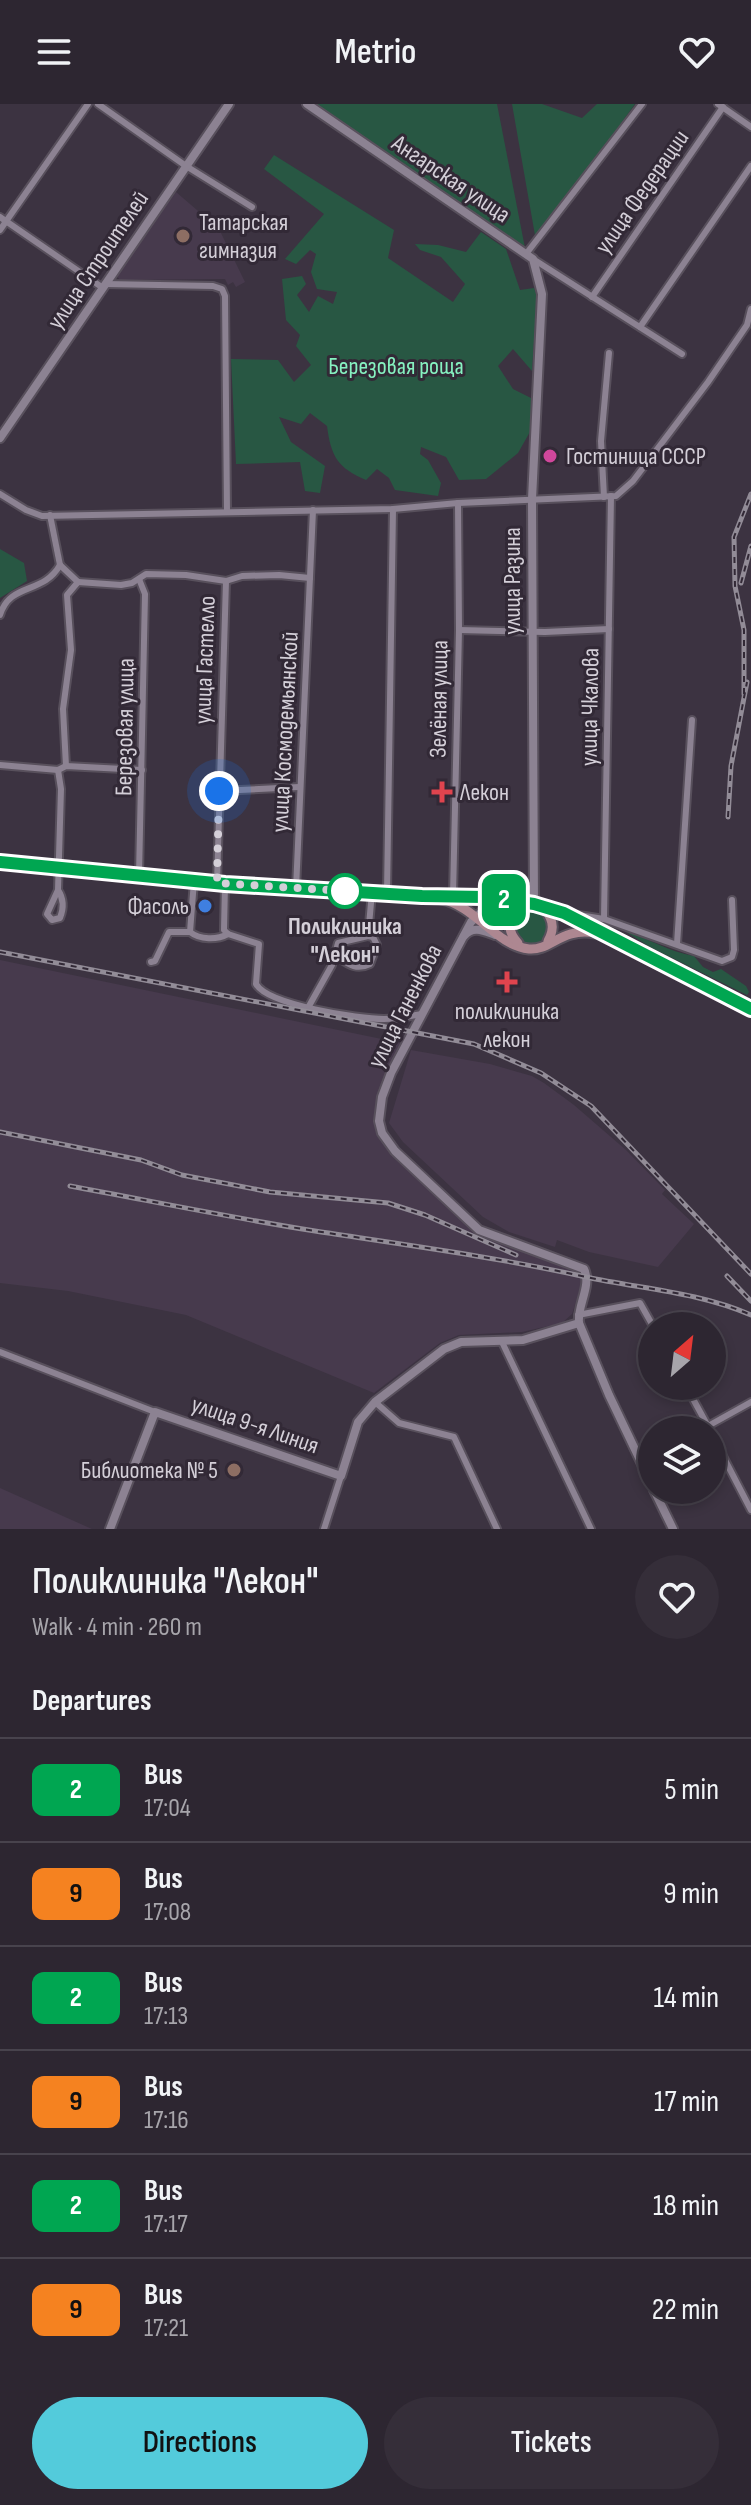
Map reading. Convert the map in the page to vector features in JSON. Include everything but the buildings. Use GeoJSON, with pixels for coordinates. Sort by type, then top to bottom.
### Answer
{"type":"FeatureCollection","features":[{"type":"Feature","properties":{"kind":"main road"},"geometry":{"type":"LineString","coordinates":[[0,862],[296,889],[530,903],[564,913],[751,1009]]}},
{"type":"Feature","properties":{"kind":"main road"},"geometry":{"type":"LineString","coordinates":[[452,898],[515,944],[528,949],[542,946],[573,931],[608,937]]}},
{"type":"Feature","properties":{"kind":"main road"},"geometry":{"type":"LineString","coordinates":[[530,903],[552,918],[549,941],[542,946]]}},
{"type":"Feature","properties":{"kind":"main road"},"geometry":{"type":"LineString","coordinates":[[528,949],[516,942],[509,928],[513,913],[530,903]]}},
{"type":"Feature","properties":{"kind":"street"},"geometry":{"type":"LineString","coordinates":[[0,230],[3,219],[88,104]]}},
{"type":"Feature","properties":{"kind":"street"},"geometry":{"type":"LineString","coordinates":[[98,104],[186,166],[252,207]]}},
{"type":"Feature","properties":{"kind":"street","name":"улица Строителей"},"geometry":{"type":"LineString","coordinates":[[0,438],[229,104]]}},
{"type":"Feature","properties":{"kind":"street","name":"Ангарская улица"},"geometry":{"type":"LineString","coordinates":[[307,104],[530,256]]}},
{"type":"Feature","properties":{"kind":"street"},"geometry":{"type":"LineString","coordinates":[[642,104],[530,256],[682,354]]}},
{"type":"Feature","properties":{"kind":"street"},"geometry":{"type":"LineString","coordinates":[[720,106],[751,127]]}},
{"type":"Feature","properties":{"kind":"street","name":"улица Федерации"},"geometry":{"type":"LineString","coordinates":[[592,297],[720,106]]}},
{"type":"Feature","properties":{"kind":"street"},"geometry":{"type":"LineString","coordinates":[[640,327],[751,166]]}},
{"type":"Feature","properties":{"kind":"street"},"geometry":{"type":"LineString","coordinates":[[3,219],[104,286],[213,286],[222,289],[225,296],[227,511]]}},
{"type":"Feature","properties":{"kind":"street","name":"улица Разина"},"geometry":{"type":"LineString","coordinates":[[530,256],[542,294],[532,499],[530,903]]}},
{"type":"Feature","properties":{"kind":"street"},"geometry":{"type":"LineString","coordinates":[[0,494],[26,510],[50,515],[393,509],[616,496],[633,481],[708,382],[747,325],[751,309]]}},
{"type":"Feature","properties":{"kind":"street","name":"улица Чкалова"},"geometry":{"type":"LineString","coordinates":[[604,919],[609,629],[608,496],[601,441],[609,353]]}},
{"type":"Feature","properties":{"kind":"street","name":"Зелёная улица"},"geometry":{"type":"LineString","coordinates":[[452,898],[459,630],[458,503]]}},
{"type":"Feature","properties":{"kind":"street","name":"Зелёная улица"},"geometry":{"type":"LineString","coordinates":[[387,893],[393,509]]}},
{"type":"Feature","properties":{"kind":"street","name":"улица Космодемьянской"},"geometry":{"type":"LineString","coordinates":[[296,889],[313,510]]}},
{"type":"Feature","properties":{"kind":"street"},"geometry":{"type":"LineString","coordinates":[[50,515],[60,565],[78,582],[121,585],[146,574],[186,575],[226,581],[242,576],[266,575],[310,578]]}},
{"type":"Feature","properties":{"kind":"street"},"geometry":{"type":"LineString","coordinates":[[0,615],[4,603],[12,595],[46,582],[60,565]]}},
{"type":"Feature","properties":{"kind":"street","name":"Березовая улица"},"geometry":{"type":"LineString","coordinates":[[139,579],[145,594],[139,876]]}},
{"type":"Feature","properties":{"kind":"street","name":"улица Гастелло"},"geometry":{"type":"LineString","coordinates":[[226,581],[219,791],[221,883],[224,930],[228,934]]}},
{"type":"Feature","properties":{"kind":"street"},"geometry":{"type":"LineString","coordinates":[[66,766],[63,709],[71,650],[67,595],[78,582]]}},
{"type":"Feature","properties":{"kind":"street"},"geometry":{"type":"LineString","coordinates":[[459,630],[609,629]]}},
{"type":"Feature","properties":{"kind":"street"},"geometry":{"type":"LineString","coordinates":[[677,944],[692,720]]}},
{"type":"Feature","properties":{"kind":"street"},"geometry":{"type":"LineString","coordinates":[[0,765],[58,770],[66,766],[142,770]]}},
{"type":"Feature","properties":{"kind":"street"},"geometry":{"type":"LineString","coordinates":[[58,770],[61,789],[58,890]]}},
{"type":"Feature","properties":{"kind":"street"},"geometry":{"type":"LineString","coordinates":[[219,791],[299,787]]}},
{"type":"Feature","properties":{"kind":"street"},"geometry":{"type":"LineString","coordinates":[[190,932],[194,881]]}},
{"type":"Feature","properties":{"kind":"street"},"geometry":{"type":"LineString","coordinates":[[368,936],[372,892]]}},
{"type":"Feature","properties":{"kind":"street"},"geometry":{"type":"LineString","coordinates":[[452,898],[465,919],[461,940]]}},
{"type":"Feature","properties":{"kind":"street"},"geometry":{"type":"LineString","coordinates":[[564,913],[604,919],[722,961],[732,957],[735,936],[732,900]]}},
{"type":"Feature","properties":{"kind":"street"},"geometry":{"type":"LineString","coordinates":[[477,916],[494,904],[530,903]]}},
{"type":"Feature","properties":{"kind":"street","name":"улица Ганенкова"},"geometry":{"type":"LineString","coordinates":[[477,916],[461,940],[391,1073],[382,1097],[379,1121],[382,1133],[395,1151],[479,1230],[584,1269],[588,1277],[578,1319]]}},
{"type":"Feature","properties":{"kind":"street"},"geometry":{"type":"LineString","coordinates":[[461,940],[468,932],[479,929],[515,944]]}},
{"type":"Feature","properties":{"kind":"street"},"geometry":{"type":"LineString","coordinates":[[151,962],[155,961],[169,932],[190,932],[201,938],[228,934],[259,944],[258,989],[265,994],[365,1018],[386,1019],[422,1014]]}},
{"type":"Feature","properties":{"kind":"street"},"geometry":{"type":"LineString","coordinates":[[309,1006],[336,956],[338,943],[368,936],[373,937],[377,945],[370,964],[362,968],[336,956]]}},
{"type":"Feature","properties":{"kind":"street"},"geometry":{"type":"LineString","coordinates":[[638,1456],[578,1319],[640,1303],[645,1312]]}},
{"type":"Feature","properties":{"kind":"street","name":"улица 9-я Линия"},"geometry":{"type":"LineString","coordinates":[[324,1529],[358,1422],[375,1402],[444,1349],[461,1342],[523,1340],[578,1319]]}},
{"type":"Feature","properties":{"kind":"street"},"geometry":{"type":"LineString","coordinates":[[502,1342],[591,1529]]}},
{"type":"Feature","properties":{"kind":"street","name":"улица 9-я Линия"},"geometry":{"type":"LineString","coordinates":[[0,1352],[155,1412],[341,1476]]}},
{"type":"Feature","properties":{"kind":"street"},"geometry":{"type":"LineString","coordinates":[[375,1402],[399,1423],[454,1437],[497,1529]]}},
{"type":"Feature","properties":{"kind":"street"},"geometry":{"type":"LineString","coordinates":[[726,1419],[751,1402]]}},
{"type":"Feature","properties":{"kind":"street","name":"улица 9-я Линия"},"geometry":{"type":"LineString","coordinates":[[110,1529],[155,1412]]}},
{"type":"Feature","properties":{"kind":"street"},"geometry":{"type":"LineString","coordinates":[[726,1461],[751,1510]]}},
{"type":"Feature","properties":{"kind":"street"},"geometry":{"type":"LineString","coordinates":[[661,1504],[673,1529]]}},
{"type":"Feature","properties":{"kind":"shaded area","name":"Татарская гимназия"},"geometry":{"type":"Polygon","coordinates":[[[176,192],[219,229],[245,282],[236,287],[233,282],[228,285],[225,279],[120,280],[116,275],[176,192]]]}},
{"type":"Feature","properties":{"kind":"shaded area"},"geometry":{"type":"Polygon","coordinates":[[[0,960],[401,1043],[378,1097],[374,1122],[377,1134],[390,1153],[477,1235],[578,1271],[583,1280],[572,1314],[562,1323],[522,1332],[459,1335],[440,1343],[374,1393],[186,1315],[68,1291],[0,1283],[0,960]]]}},
{"type":"Feature","properties":{"kind":"shaded area"},"geometry":{"type":"Polygon","coordinates":[[[411,1050],[490,1064],[532,1076],[544,1083],[626,1150],[665,1190],[662,1194],[694,1224],[658,1267],[589,1252],[557,1240],[555,1247],[509,1232],[483,1217],[403,1142],[389,1123],[411,1050]]]}},
{"type":"Feature","properties":{"kind":"shaded area"},"geometry":{"type":"Polygon","coordinates":[[[0,1488],[92,1529],[0,1529],[0,1488]]]}},
{"type":"Feature","properties":{"kind":"green space"},"geometry":{"type":"Polygon","coordinates":[[[497,104],[525,248],[316,106],[497,104]]]}},
{"type":"Feature","properties":{"kind":"green space"},"geometry":{"type":"Polygon","coordinates":[[[512,104],[542,104],[582,118],[597,104],[635,104],[536,241],[512,104]]]}},
{"type":"Feature","properties":{"kind":"green space","name":"Березовая роща"},"geometry":{"type":"Polygon","coordinates":[[[274,155],[394,230],[388,258],[453,302],[465,284],[441,257],[420,250],[415,244],[438,245],[466,252],[481,232],[506,249],[520,290],[534,288],[537,296],[532,371],[513,349],[498,366],[513,389],[531,398],[531,430],[518,453],[486,479],[459,480],[446,457],[421,447],[420,454],[428,460],[441,483],[438,496],[395,490],[389,478],[377,469],[366,480],[342,466],[331,446],[327,426],[310,413],[301,424],[279,417],[291,442],[325,466],[320,493],[305,491],[300,462],[236,464],[231,359],[278,360],[294,382],[311,365],[296,346],[300,335],[286,320],[282,279],[302,276],[306,284],[297,295],[309,312],[318,296],[333,304],[337,292],[317,289],[311,272],[316,254],[310,250],[296,264],[285,259],[324,214],[264,169],[274,155]]]}},
{"type":"Feature","properties":{"kind":"green space"},"geometry":{"type":"Polygon","coordinates":[[[0,549],[24,563],[27,581],[0,598],[0,549]]]}},
{"type":"Feature","properties":{"kind":"green space"},"geometry":{"type":"Polygon","coordinates":[[[531,910],[543,915],[548,927],[543,939],[531,944],[519,939],[514,927],[519,915],[531,910]]]}},
{"type":"Feature","properties":{"kind":"green space"},"geometry":{"type":"Polygon","coordinates":[[[623,930],[694,956],[703,967],[713,972],[721,969],[746,986],[749,992],[747,995],[650,947],[623,930]]]}},
{"type":"Feature","properties":{"kind":"railway"},"geometry":{"type":"LineString","coordinates":[[744,694],[744,630],[735,586],[734,537],[751,494]]}},
{"type":"Feature","properties":{"kind":"railway"},"geometry":{"type":"LineString","coordinates":[[741,583],[751,546]]}},
{"type":"Feature","properties":{"kind":"railway"},"geometry":{"type":"LineString","coordinates":[[728,817],[731,766],[747,682]]}},
{"type":"Feature","properties":{"kind":"railway"},"geometry":{"type":"LineString","coordinates":[[0,952],[474,1044],[541,1073],[591,1106],[751,1274]]}},
{"type":"Feature","properties":{"kind":"railway"},"geometry":{"type":"LineString","coordinates":[[0,1132],[141,1160],[182,1175],[270,1192],[388,1203],[425,1215],[516,1255]]}},
{"type":"Feature","properties":{"kind":"railway"},"geometry":{"type":"LineString","coordinates":[[70,1186],[254,1221],[485,1257],[670,1292],[711,1301],[751,1315]]}},
{"type":"Feature","properties":{"kind":"railway"},"geometry":{"type":"LineString","coordinates":[[727,1276],[751,1301]]}},
{"type":"Feature","properties":{"kind":"bus line","name":"2"},"geometry":{"type":"LineString","coordinates":[[0,862],[217,883],[484,897],[534,904],[564,913],[751,1009]]}},
{"type":"Feature","properties":{"kind":"place","name":"Татарская гимназия"},"geometry":{"type":"Point","coordinates":[183,236]}},
{"type":"Feature","properties":{"kind":"place","name":"Гостиница СССР"},"geometry":{"type":"Point","coordinates":[550,456]}},
{"type":"Feature","properties":{"kind":"place","name":"Лекон"},"geometry":{"type":"Point","coordinates":[442,792]}},
{"type":"Feature","properties":{"kind":"place","name":"Поликлиника \"Лекон\""},"geometry":{"type":"Point","coordinates":[345,891]}},
{"type":"Feature","properties":{"kind":"place","name":"Фасоль"},"geometry":{"type":"Point","coordinates":[205,906]}},
{"type":"Feature","properties":{"kind":"place","name":"поликлиника лекон"},"geometry":{"type":"Point","coordinates":[507,982]}},
{"type":"Feature","properties":{"kind":"place","name":"Библиотека № 5"},"geometry":{"type":"Point","coordinates":[234,1470]}},
{"type":"Feature","properties":{"kind":"route"},"geometry":{"type":"LineString","coordinates":[[219,791],[217,883],[345,891]]}}]}
